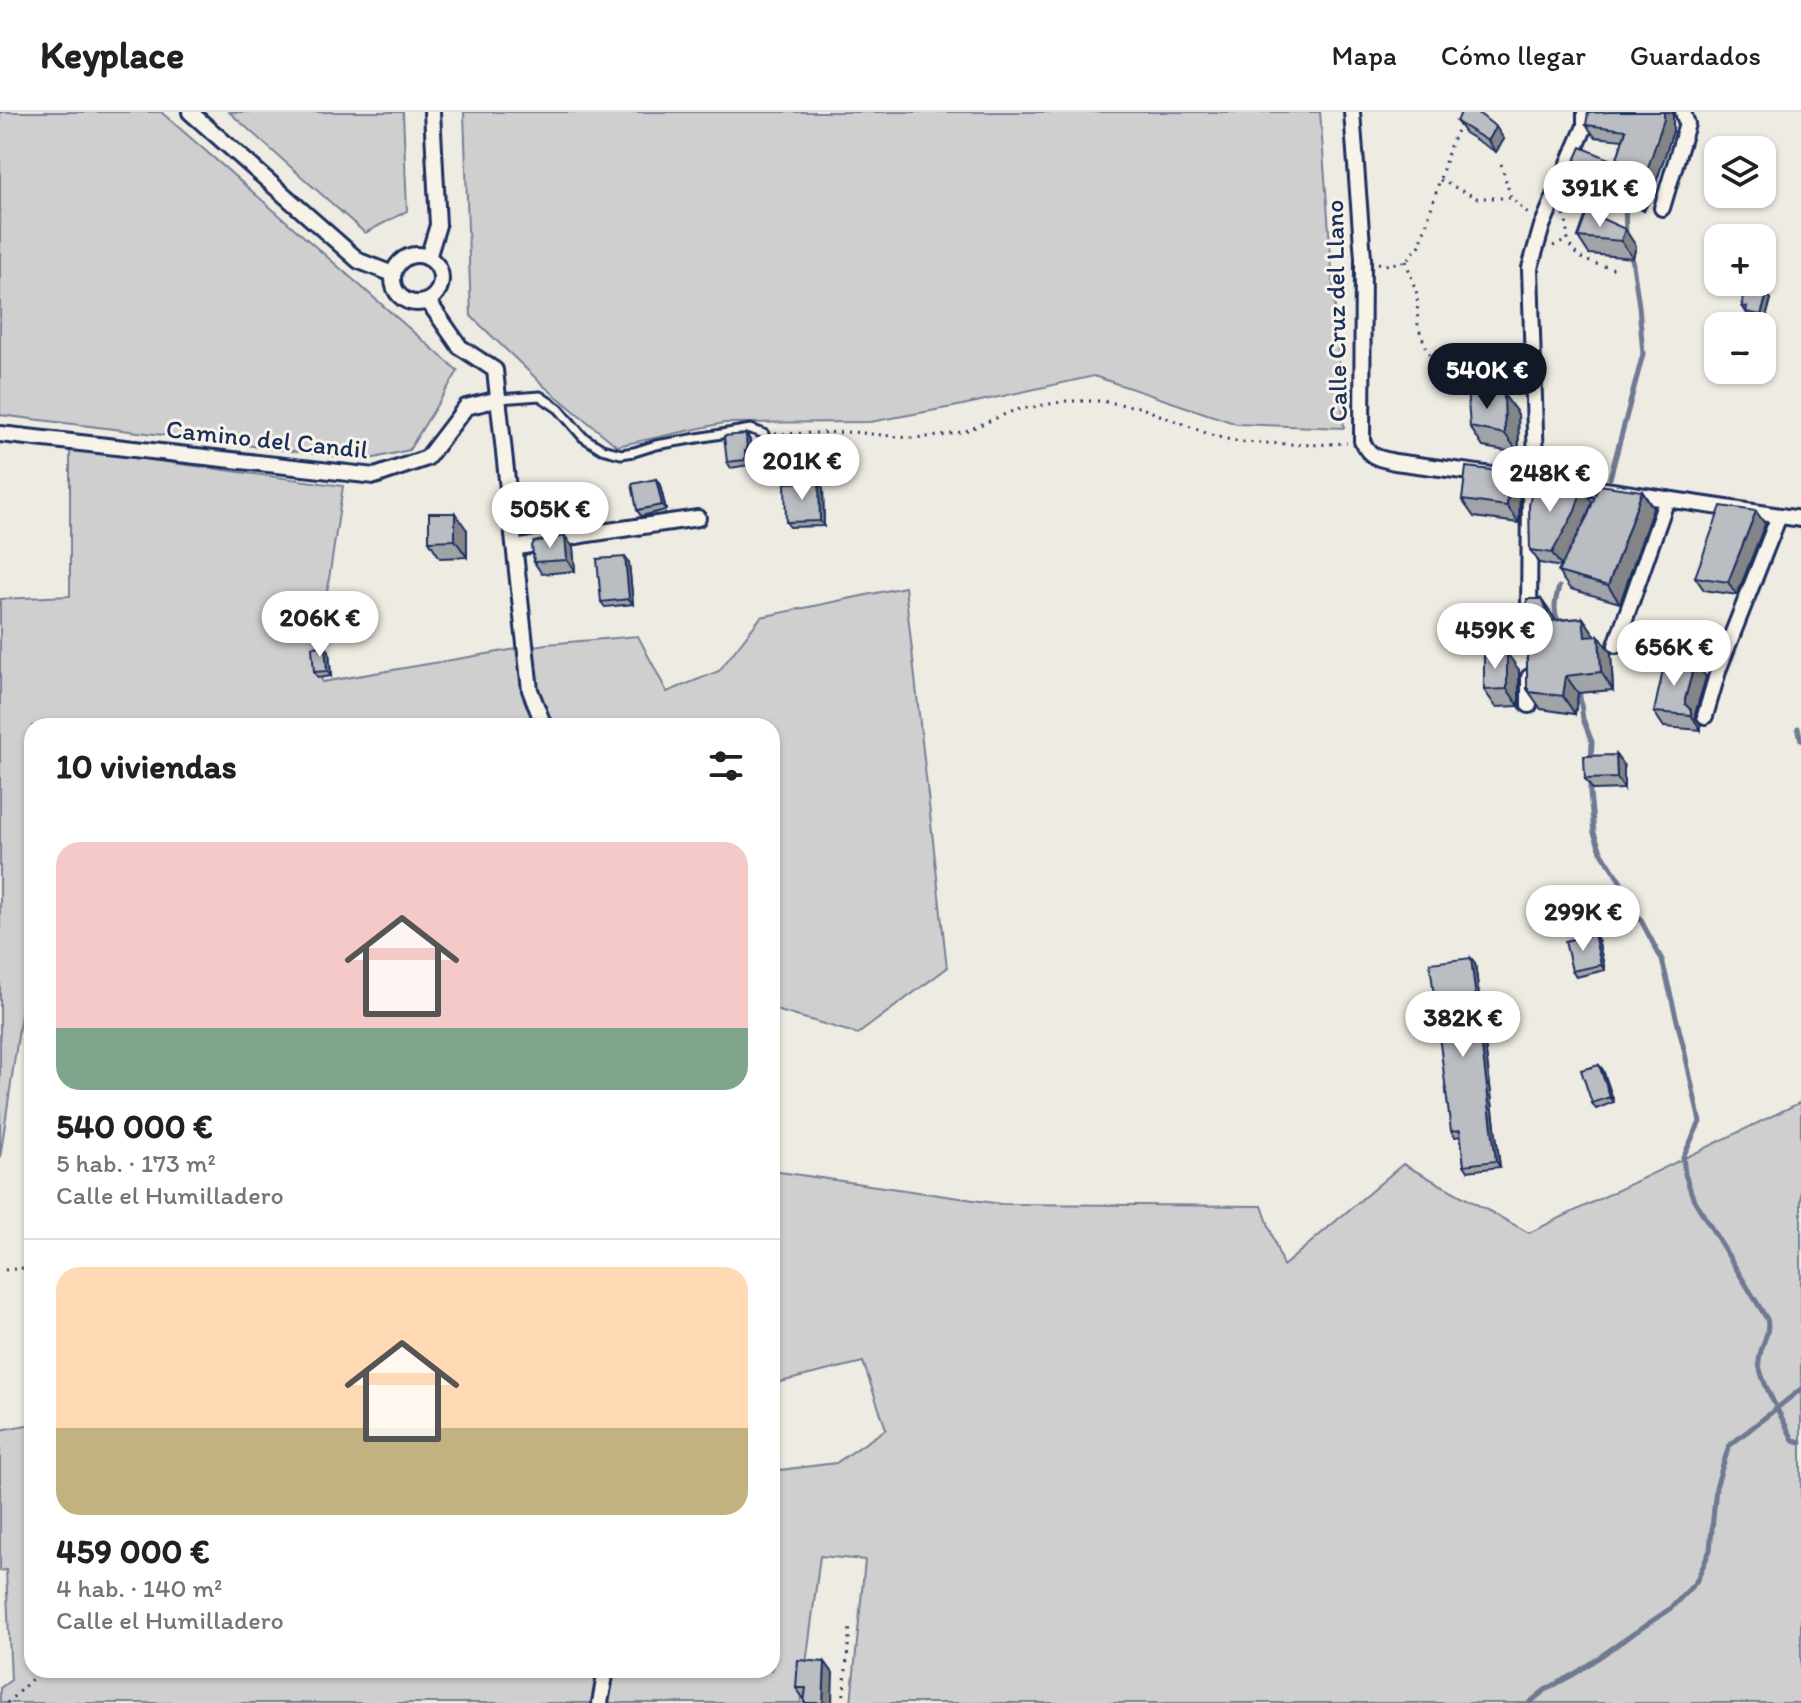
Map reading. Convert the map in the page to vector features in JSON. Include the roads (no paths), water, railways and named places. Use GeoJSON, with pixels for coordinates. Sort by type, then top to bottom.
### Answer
{"type":"FeatureCollection","features":[{"type":"Feature","properties":{"kind":"street"},"geometry":{"type":"LineString","coordinates":[[190,112],[359,261],[393,274]]}},
{"type":"Feature","properties":{"kind":"street"},"geometry":{"type":"LineString","coordinates":[[428,258],[438,225],[432,112]]}},
{"type":"Feature","properties":{"kind":"street","name":"Calle Cruz del Llano"},"geometry":{"type":"LineString","coordinates":[[1352,112],[1363,258],[1362,441],[1368,453],[1380,459],[1801,519]]}},
{"type":"Feature","properties":{"kind":"street"},"geometry":{"type":"LineString","coordinates":[[1529,627],[1529,502],[1536,464],[1530,268],[1542,226],[1585,126],[1585,112]]}},
{"type":"Feature","properties":{"kind":"street"},"geometry":{"type":"LineString","coordinates":[[1662,208],[1687,124],[1683,112]]}},
{"type":"Feature","properties":{"kind":"street"},"geometry":{"type":"LineString","coordinates":[[413,255],[428,258],[436,265],[441,277],[438,290],[428,301],[417,304],[405,301],[395,290],[393,274],[399,262],[413,255]]}},
{"type":"Feature","properties":{"kind":"street"},"geometry":{"type":"LineString","coordinates":[[428,301],[460,347],[495,370],[530,690],[541,718]]}},
{"type":"Feature","properties":{"kind":"street","name":"Camino del Candil"},"geometry":{"type":"LineString","coordinates":[[0,434],[375,476],[427,458],[466,407],[499,399]]}},
{"type":"Feature","properties":{"kind":"street"},"geometry":{"type":"LineString","coordinates":[[1616,645],[1667,499]]}},
{"type":"Feature","properties":{"kind":"street"},"geometry":{"type":"LineString","coordinates":[[1705,716],[1719,668],[1779,516]]}},
{"type":"Feature","properties":{"kind":"street"},"geometry":{"type":"LineString","coordinates":[[515,548],[698,518]]}},
{"type":"Feature","properties":{"kind":"street"},"geometry":{"type":"LineString","coordinates":[[1529,658],[1529,705]]}},
{"type":"Feature","properties":{"kind":"street"},"geometry":{"type":"LineString","coordinates":[[600,1703],[605,1678]]}},
{"type":"Feature","properties":{"kind":"lane","name":"Camino del Candil"},"geometry":{"type":"LineString","coordinates":[[499,399],[540,396],[559,409],[583,437],[602,449],[621,454],[751,429],[764,434],[772,468]]}},
{"type":"Feature","properties":{"kind":"waterway"},"geometry":{"type":"LineString","coordinates":[[1625,196],[1626,238]]}},
{"type":"Feature","properties":{"kind":"waterway"},"geometry":{"type":"LineString","coordinates":[[1610,478],[1643,354],[1632,258]]}},
{"type":"Feature","properties":{"kind":"waterway"},"geometry":{"type":"LineString","coordinates":[[1559,587],[1555,610],[1560,624]]}},
{"type":"Feature","properties":{"kind":"waterway"},"geometry":{"type":"LineString","coordinates":[[1579,690],[1583,719],[1592,742],[1591,762]]}},
{"type":"Feature","properties":{"kind":"waterway"},"geometry":{"type":"LineString","coordinates":[[1798,728],[1801,740]]}},
{"type":"Feature","properties":{"kind":"waterway"},"geometry":{"type":"LineString","coordinates":[[1590,780],[1594,833],[1662,960],[1684,1049],[1700,1122],[1683,1157],[1685,1174],[1693,1198],[1767,1319],[1760,1370],[1793,1440],[1801,1442]]}},
{"type":"Feature","properties":{"kind":"waterway"},"geometry":{"type":"LineString","coordinates":[[1529,1703],[1671,1608],[1696,1582],[1710,1550],[1716,1487],[1729,1446],[1801,1389]]}}]}
